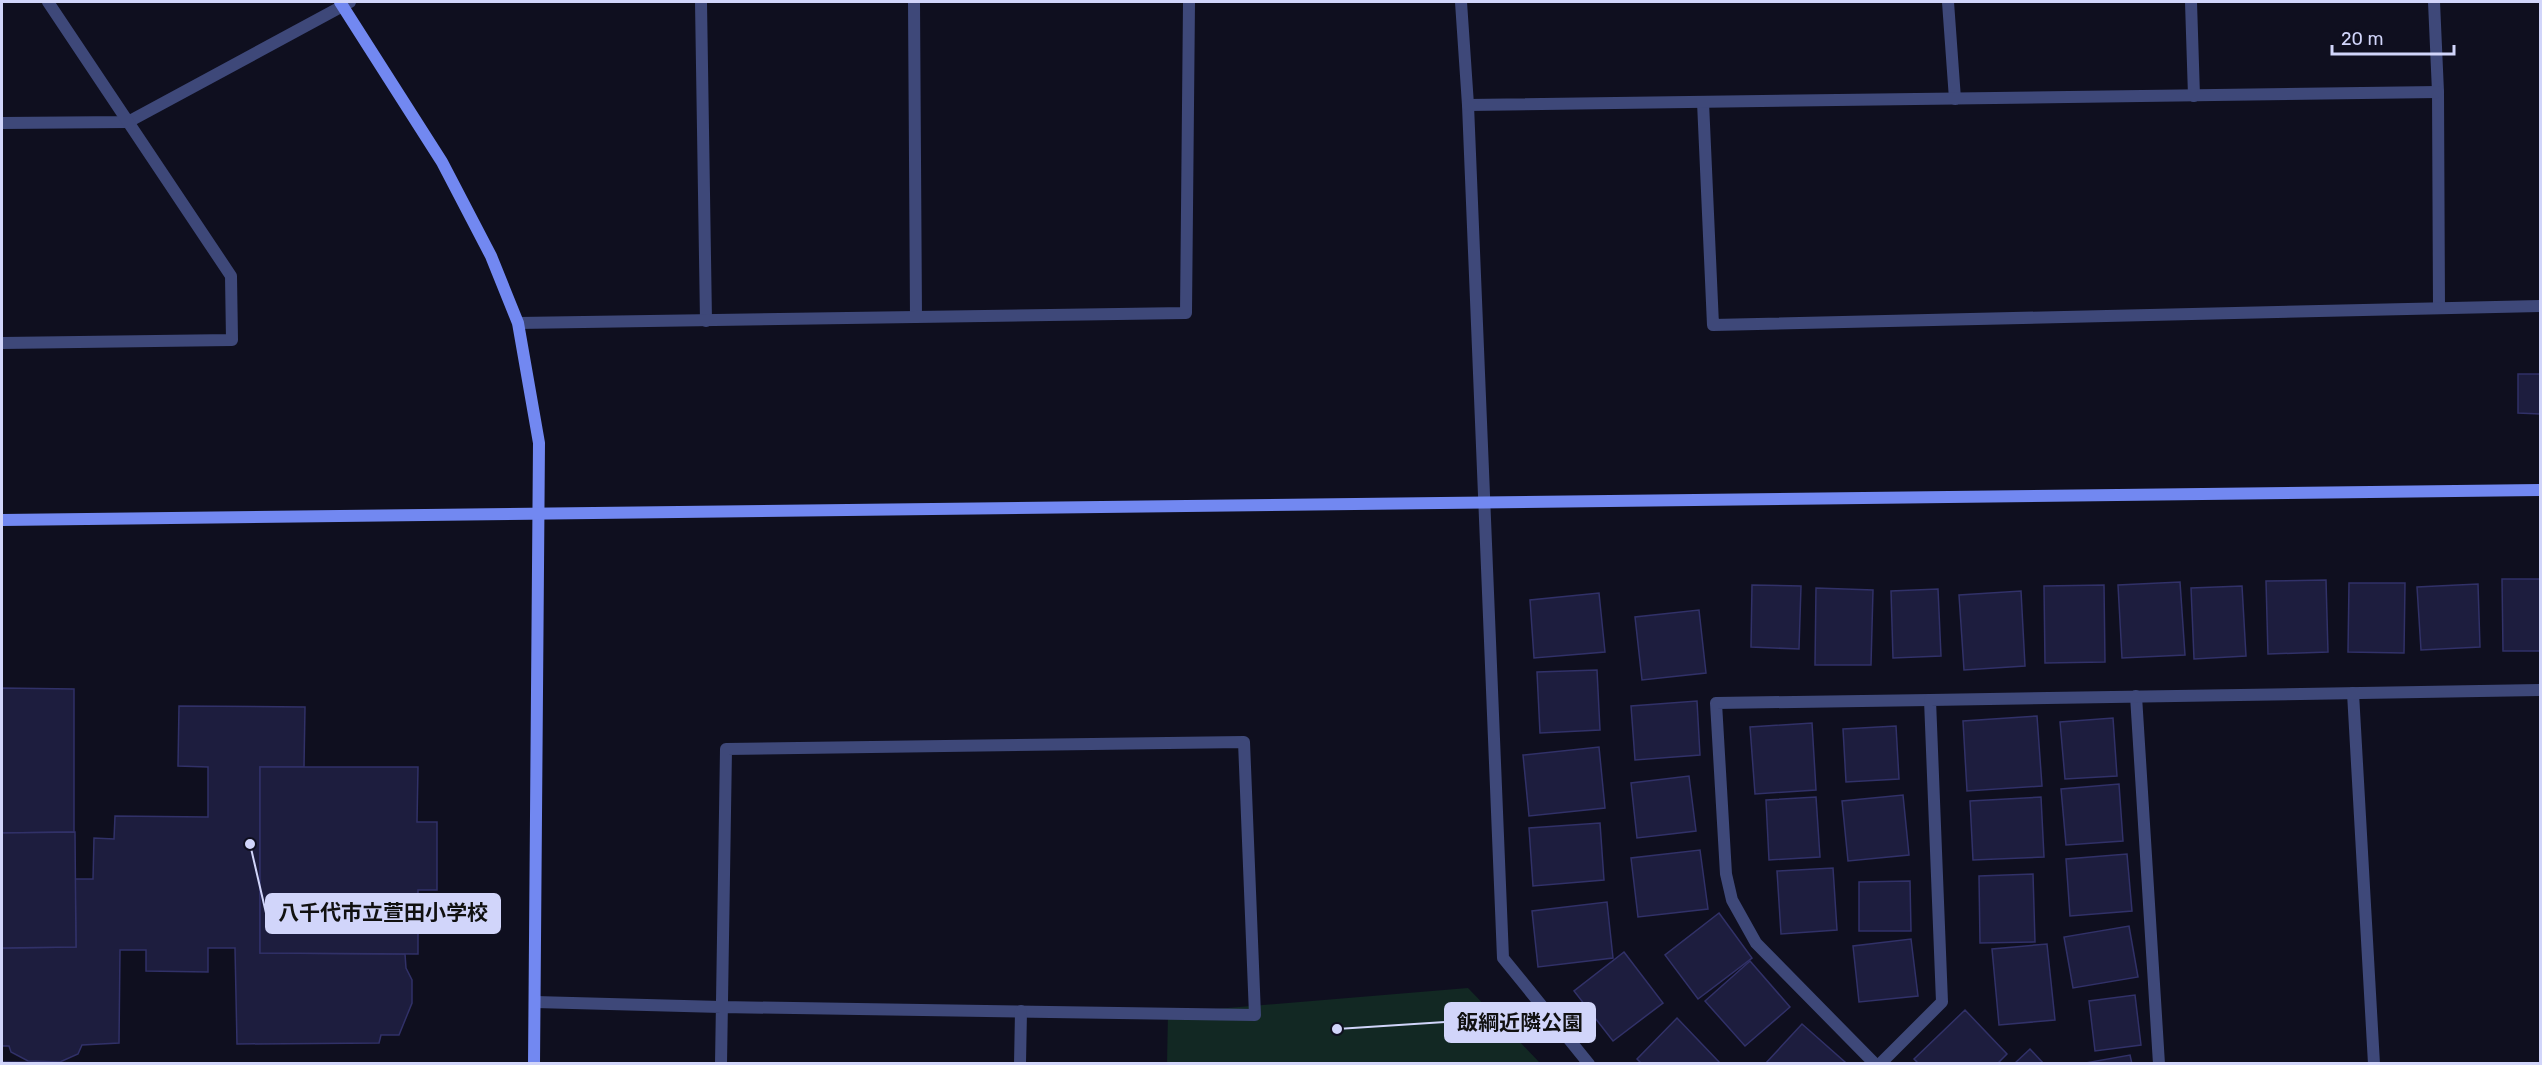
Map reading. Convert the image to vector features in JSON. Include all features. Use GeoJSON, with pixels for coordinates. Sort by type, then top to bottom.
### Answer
{"type":"FeatureCollection","features":[{"type":"Feature","properties":{"kind":"street"},"geometry":{"type":"LineString","coordinates":[[2,344],[232,340],[231,276],[48,2]]}},
{"type":"Feature","properties":{"kind":"street"},"geometry":{"type":"LineString","coordinates":[[701,2],[706,321]]}},
{"type":"Feature","properties":{"kind":"street"},"geometry":{"type":"LineString","coordinates":[[914,2],[916,317]]}},
{"type":"Feature","properties":{"kind":"street"},"geometry":{"type":"LineString","coordinates":[[518,323],[1186,313],[1189,2]]}},
{"type":"Feature","properties":{"kind":"street"},"geometry":{"type":"LineString","coordinates":[[1461,2],[1468,105],[1503,958],[1590,1064]]}},
{"type":"Feature","properties":{"kind":"street"},"geometry":{"type":"LineString","coordinates":[[1948,2],[1955,99]]}},
{"type":"Feature","properties":{"kind":"street"},"geometry":{"type":"LineString","coordinates":[[2191,2],[2194,96]]}},
{"type":"Feature","properties":{"kind":"street"},"geometry":{"type":"LineString","coordinates":[[2434,2],[2438,92],[2439,308]]}},
{"type":"Feature","properties":{"kind":"street"},"geometry":{"type":"LineString","coordinates":[[2,123],[128,122],[344,3],[441,162],[491,256],[518,323],[539,443],[534,1064]]}},
{"type":"Feature","properties":{"kind":"street"},"geometry":{"type":"LineString","coordinates":[[1468,105],[2438,92]]}},
{"type":"Feature","properties":{"kind":"street"},"geometry":{"type":"LineString","coordinates":[[1703,102],[1713,325],[2541,306]]}},
{"type":"Feature","properties":{"kind":"street"},"geometry":{"type":"LineString","coordinates":[[2,520],[2541,490]]}},
{"type":"Feature","properties":{"kind":"street"},"geometry":{"type":"LineString","coordinates":[[1875,1064],[1756,943],[1732,900],[1726,874],[1716,703],[2541,690]]}},
{"type":"Feature","properties":{"kind":"street"},"geometry":{"type":"LineString","coordinates":[[2353,693],[2374,1064]]}},
{"type":"Feature","properties":{"kind":"street"},"geometry":{"type":"LineString","coordinates":[[2136,696],[2159,1064]]}},
{"type":"Feature","properties":{"kind":"street"},"geometry":{"type":"LineString","coordinates":[[1880,1064],[1942,1002],[1930,700]]}},
{"type":"Feature","properties":{"kind":"street"},"geometry":{"type":"LineString","coordinates":[[535,1002],[722,1007],[1255,1015],[1244,742],[726,749],[722,1007],[721,1064]]}},
{"type":"Feature","properties":{"kind":"street"},"geometry":{"type":"LineString","coordinates":[[1020,1064],[1021,1011]]}},
{"type":"Feature","properties":{"kind":"green space"},"geometry":{"type":"Polygon","coordinates":[[[1468,988],[1540,1063],[1167,1064],[1168,1013],[1468,988]]]}},
{"type":"Feature","properties":{"kind":"building"},"geometry":{"type":"Polygon","coordinates":[[[2518,374],[2540,374],[2540,414],[2518,413],[2518,374]]]}},
{"type":"Feature","properties":{"kind":"building"},"geometry":{"type":"Polygon","coordinates":[[[2502,579],[2540,579],[2540,651],[2503,651],[2502,579]]]}},
{"type":"Feature","properties":{"kind":"building"},"geometry":{"type":"Polygon","coordinates":[[[2326,580],[2328,652],[2268,654],[2266,581],[2326,580]]]}},
{"type":"Feature","properties":{"kind":"building"},"geometry":{"type":"Polygon","coordinates":[[[2180,582],[2185,655],[2122,658],[2118,585],[2180,582]]]}},
{"type":"Feature","properties":{"kind":"building"},"geometry":{"type":"Polygon","coordinates":[[[2349,583],[2405,583],[2404,653],[2348,652],[2349,583]]]}},
{"type":"Feature","properties":{"kind":"building"},"geometry":{"type":"Polygon","coordinates":[[[2478,584],[2480,647],[2421,650],[2417,587],[2478,584]]]}},
{"type":"Feature","properties":{"kind":"building"},"geometry":{"type":"Polygon","coordinates":[[[1752,585],[1801,586],[1799,649],[1751,647],[1752,585]]]}},
{"type":"Feature","properties":{"kind":"building"},"geometry":{"type":"Polygon","coordinates":[[[2104,585],[2105,662],[2045,663],[2044,586],[2104,585]]]}},
{"type":"Feature","properties":{"kind":"building"},"geometry":{"type":"Polygon","coordinates":[[[2242,586],[2246,656],[2194,659],[2191,588],[2242,586]]]}},
{"type":"Feature","properties":{"kind":"building"},"geometry":{"type":"Polygon","coordinates":[[[1816,588],[1873,590],[1871,665],[1815,665],[1816,588]]]}},
{"type":"Feature","properties":{"kind":"building"},"geometry":{"type":"Polygon","coordinates":[[[1938,589],[1941,656],[1893,658],[1891,591],[1938,589]]]}},
{"type":"Feature","properties":{"kind":"building"},"geometry":{"type":"Polygon","coordinates":[[[2021,591],[2025,666],[1964,670],[1959,595],[2021,591]]]}},
{"type":"Feature","properties":{"kind":"building"},"geometry":{"type":"Polygon","coordinates":[[[1599,593],[1605,652],[1534,658],[1530,600],[1599,593]]]}},
{"type":"Feature","properties":{"kind":"building"},"geometry":{"type":"Polygon","coordinates":[[[1699,610],[1706,673],[1642,680],[1635,617],[1699,610]]]}},
{"type":"Feature","properties":{"kind":"building"},"geometry":{"type":"Polygon","coordinates":[[[1597,670],[1600,730],[1540,733],[1537,672],[1597,670]]]}},
{"type":"Feature","properties":{"kind":"building"},"geometry":{"type":"Polygon","coordinates":[[[2,688],[74,689],[74,832],[2,833],[2,688]]]}},
{"type":"Feature","properties":{"kind":"building"},"geometry":{"type":"Polygon","coordinates":[[[1697,701],[1700,755],[1635,760],[1631,706],[1697,701]]]}},
{"type":"Feature","properties":{"kind":"building"},"geometry":{"type":"Polygon","coordinates":[[[179,706],[305,707],[304,767],[260,767],[260,953],[405,954],[406,968],[412,980],[412,1003],[399,1035],[381,1035],[379,1043],[237,1044],[235,948],[208,948],[208,972],[146,971],[146,950],[120,950],[119,1043],[82,1045],[78,1054],[60,1062],[28,1061],[11,1052],[9,1046],[2,1046],[2,948],[76,947],[75,879],[93,879],[94,838],[114,839],[115,816],[208,817],[208,767],[178,766],[179,706]]]}},
{"type":"Feature","properties":{"kind":"building"},"geometry":{"type":"Polygon","coordinates":[[[2037,716],[2042,786],[1967,791],[1963,721],[2037,716]]]}},
{"type":"Feature","properties":{"kind":"building"},"geometry":{"type":"Polygon","coordinates":[[[2113,718],[2117,776],[2065,779],[2060,722],[2113,718]]]}},
{"type":"Feature","properties":{"kind":"building"},"geometry":{"type":"Polygon","coordinates":[[[1812,723],[1816,790],[1755,794],[1750,727],[1812,723]]]}},
{"type":"Feature","properties":{"kind":"building"},"geometry":{"type":"Polygon","coordinates":[[[1896,726],[1899,779],[1846,782],[1843,729],[1896,726]]]}},
{"type":"Feature","properties":{"kind":"building"},"geometry":{"type":"Polygon","coordinates":[[[1599,747],[1605,808],[1529,816],[1523,755],[1599,747]]]}},
{"type":"Feature","properties":{"kind":"building"},"geometry":{"type":"Polygon","coordinates":[[[260,767],[418,767],[417,822],[437,822],[437,890],[418,890],[418,954],[260,953],[260,767]]]}},
{"type":"Feature","properties":{"kind":"building"},"geometry":{"type":"Polygon","coordinates":[[[1689,776],[1696,831],[1637,838],[1631,783],[1689,776]]]}},
{"type":"Feature","properties":{"kind":"building"},"geometry":{"type":"Polygon","coordinates":[[[2119,784],[2123,841],[2066,845],[2061,789],[2119,784]]]}},
{"type":"Feature","properties":{"kind":"building"},"geometry":{"type":"Polygon","coordinates":[[[1903,795],[1909,855],[1848,861],[1842,801],[1903,795]]]}},
{"type":"Feature","properties":{"kind":"building"},"geometry":{"type":"Polygon","coordinates":[[[1816,797],[1820,857],[1769,860],[1766,800],[1816,797]]]}},
{"type":"Feature","properties":{"kind":"building"},"geometry":{"type":"Polygon","coordinates":[[[2041,797],[2044,857],[1973,860],[1970,801],[2041,797]]]}},
{"type":"Feature","properties":{"kind":"building"},"geometry":{"type":"Polygon","coordinates":[[[1600,823],[1604,880],[1533,886],[1529,828],[1600,823]]]}},
{"type":"Feature","properties":{"kind":"building"},"geometry":{"type":"Polygon","coordinates":[[[75,832],[76,947],[2,948],[2,833],[75,832]]]}},
{"type":"Feature","properties":{"kind":"building"},"geometry":{"type":"Polygon","coordinates":[[[1700,850],[1708,909],[1638,917],[1631,858],[1700,850]]]}},
{"type":"Feature","properties":{"kind":"building"},"geometry":{"type":"Polygon","coordinates":[[[2127,854],[2132,911],[2070,916],[2066,859],[2127,854]]]}},
{"type":"Feature","properties":{"kind":"building"},"geometry":{"type":"Polygon","coordinates":[[[1833,868],[1837,930],[1781,934],[1777,871],[1833,868]]]}},
{"type":"Feature","properties":{"kind":"building"},"geometry":{"type":"Polygon","coordinates":[[[2033,874],[2035,942],[1980,943],[1979,876],[2033,874]]]}},
{"type":"Feature","properties":{"kind":"building"},"geometry":{"type":"Polygon","coordinates":[[[1910,881],[1911,931],[1859,931],[1859,882],[1910,881]]]}},
{"type":"Feature","properties":{"kind":"building"},"geometry":{"type":"Polygon","coordinates":[[[1607,902],[1613,958],[1538,967],[1532,911],[1607,902]]]}},
{"type":"Feature","properties":{"kind":"building"},"geometry":{"type":"Polygon","coordinates":[[[1719,913],[1752,958],[1698,999],[1665,955],[1719,913]]]}},
{"type":"Feature","properties":{"kind":"building"},"geometry":{"type":"Polygon","coordinates":[[[2129,926],[2138,977],[2073,988],[2064,937],[2129,926]]]}},
{"type":"Feature","properties":{"kind":"building"},"geometry":{"type":"Polygon","coordinates":[[[1911,939],[1918,996],[1859,1002],[1853,946],[1911,939]]]}},
{"type":"Feature","properties":{"kind":"building"},"geometry":{"type":"Polygon","coordinates":[[[2047,944],[2055,1020],[1999,1025],[1992,949],[2047,944]]]}},
{"type":"Feature","properties":{"kind":"building"},"geometry":{"type":"Polygon","coordinates":[[[1624,952],[1663,1003],[1613,1041],[1574,991],[1624,952]]]}},
{"type":"Feature","properties":{"kind":"building"},"geometry":{"type":"Polygon","coordinates":[[[1750,961],[1790,1007],[1745,1046],[1705,1001],[1750,961]]]}},
{"type":"Feature","properties":{"kind":"building"},"geometry":{"type":"Polygon","coordinates":[[[2135,995],[2141,1045],[2095,1051],[2089,1001],[2135,995]]]}},
{"type":"Feature","properties":{"kind":"building"},"geometry":{"type":"Polygon","coordinates":[[[1965,1010],[2007,1054],[1997,1064],[1919,1064],[1914,1059],[1965,1010]]]}},
{"type":"Feature","properties":{"kind":"building"},"geometry":{"type":"Polygon","coordinates":[[[1677,1018],[1721,1064],[1642,1064],[1637,1059],[1677,1018]]]}},
{"type":"Feature","properties":{"kind":"building"},"geometry":{"type":"Polygon","coordinates":[[[1802,1024],[1845,1062],[1843,1064],[1765,1064],[1802,1024]]]}},
{"type":"Feature","properties":{"kind":"building"},"geometry":{"type":"Polygon","coordinates":[[[2030,1049],[2044,1064],[2014,1064],[2030,1049]]]}},
{"type":"Feature","properties":{"kind":"building"},"geometry":{"type":"Polygon","coordinates":[[[2130,1055],[2132,1064],[2080,1064],[2130,1055]]]}},
{"type":"Feature","properties":{"kind":"building"},"geometry":{"type":"Polygon","coordinates":[[[2,1062],[114,1063],[2,1064],[2,1062]]]}},
{"type":"Feature","properties":{"kind":"place","name":"八千代市立萱田小学校"},"geometry":{"type":"Point","coordinates":[250,844]}},
{"type":"Feature","properties":{"kind":"place","name":"飯綱近隣公園"},"geometry":{"type":"Point","coordinates":[1337,1029]}}]}
